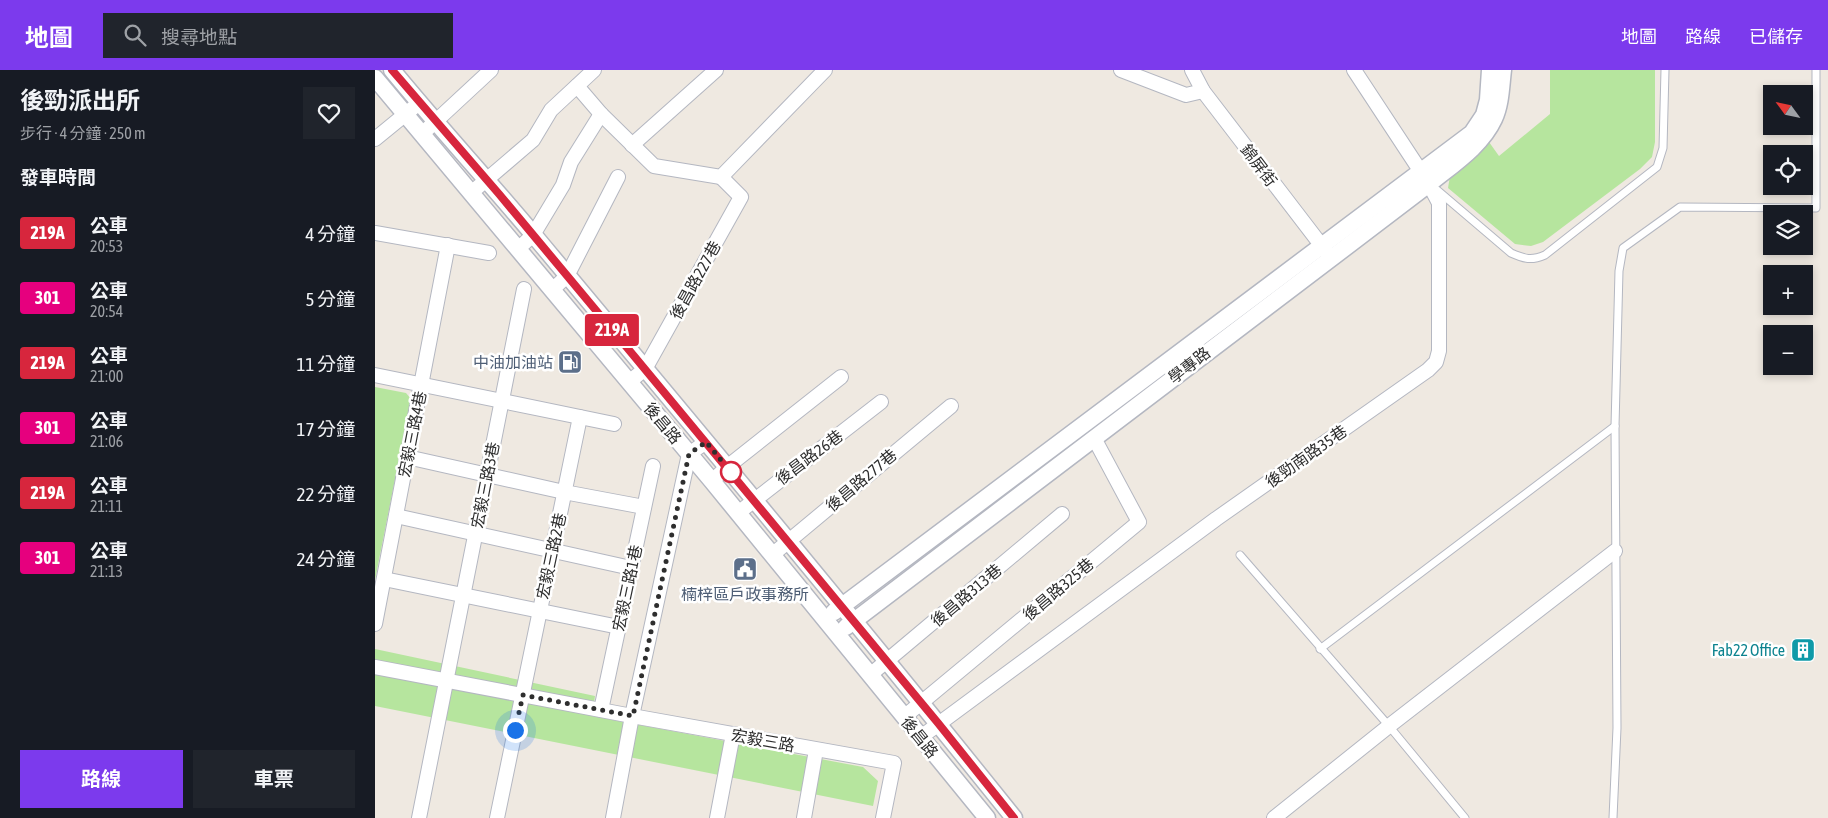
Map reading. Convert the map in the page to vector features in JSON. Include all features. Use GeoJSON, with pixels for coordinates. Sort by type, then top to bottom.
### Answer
{"type":"FeatureCollection","features":[{"type":"Feature","properties":{"kind":"street","name":"後昌路"},"geometry":{"type":"LineString","coordinates":[[391,70],[487,180],[727,467],[1015,818]]}},
{"type":"Feature","properties":{"kind":"street"},"geometry":{"type":"LineString","coordinates":[[422,134],[491,70]]}},
{"type":"Feature","properties":{"kind":"street"},"geometry":{"type":"LineString","coordinates":[[471,193],[533,140],[551,110],[595,70]]}},
{"type":"Feature","properties":{"kind":"street"},"geometry":{"type":"LineString","coordinates":[[632,145],[716,70]]}},
{"type":"Feature","properties":{"kind":"street"},"geometry":{"type":"LineString","coordinates":[[577,86],[601,114],[654,166],[721,177],[825,70]]}},
{"type":"Feature","properties":{"kind":"street"},"geometry":{"type":"LineString","coordinates":[[1121,70],[1186,95],[1203,91]]}},
{"type":"Feature","properties":{"kind":"street","name":"錦屏街"},"geometry":{"type":"LineString","coordinates":[[1192,70],[1203,91],[1326,252]]}},
{"type":"Feature","properties":{"kind":"street","name":"後勁南路35巷"},"geometry":{"type":"LineString","coordinates":[[921,737],[1216,519],[1428,370],[1436,362],[1439,351],[1439,203],[1425,178],[1354,70]]}},
{"type":"Feature","properties":{"kind":"street","name":"學專路"},"geometry":{"type":"LineString","coordinates":[[1425,178],[1472,133],[1484,115],[1488,100],[1490,70]]}},
{"type":"Feature","properties":{"kind":"street","name":"學專路"},"geometry":{"type":"LineString","coordinates":[[825,619],[1425,178],[1480,142],[1494,119],[1503,70]]}},
{"type":"Feature","properties":{"kind":"street","name":"後昌路"},"geometry":{"type":"LineString","coordinates":[[375,78],[712,481],[987,818]]}},
{"type":"Feature","properties":{"kind":"street"},"geometry":{"type":"LineString","coordinates":[[375,140],[419,103]]}},
{"type":"Feature","properties":{"kind":"street"},"geometry":{"type":"LineString","coordinates":[[518,249],[533,235],[563,185],[571,162],[601,114]]}},
{"type":"Feature","properties":{"kind":"street"},"geometry":{"type":"LineString","coordinates":[[552,290],[567,276],[618,177]]}},
{"type":"Feature","properties":{"kind":"street","name":"後昌路227巷"},"geometry":{"type":"LineString","coordinates":[[629,382],[645,369],[741,198],[721,177]]}},
{"type":"Feature","properties":{"kind":"street"},"geometry":{"type":"LineString","coordinates":[[375,232],[489,253]]}},
{"type":"Feature","properties":{"kind":"street","name":"宏毅三路4巷"},"geometry":{"type":"LineString","coordinates":[[375,624],[449,245]]}},
{"type":"Feature","properties":{"kind":"street","name":"學專路"},"geometry":{"type":"LineString","coordinates":[[836,634],[1093,438],[1326,252]]}},
{"type":"Feature","properties":{"kind":"street","name":"宏毅三路3巷"},"geometry":{"type":"LineString","coordinates":[[419,818],[524,290]]}},
{"type":"Feature","properties":{"kind":"street"},"geometry":{"type":"LineString","coordinates":[[375,376],[614,424]]}},
{"type":"Feature","properties":{"kind":"street"},"geometry":{"type":"LineString","coordinates":[[712,481],[841,377]]}},
{"type":"Feature","properties":{"kind":"street","name":"後昌路26巷"},"geometry":{"type":"LineString","coordinates":[[738,513],[753,499],[881,402]]}},
{"type":"Feature","properties":{"kind":"street","name":"後昌路277巷"},"geometry":{"type":"LineString","coordinates":[[772,555],[951,406]]}},
{"type":"Feature","properties":{"kind":"street","name":"宏毅三路2巷"},"geometry":{"type":"LineString","coordinates":[[497,818],[579,417]]}},
{"type":"Feature","properties":{"kind":"street","name":"後昌路325巷"},"geometry":{"type":"LineString","coordinates":[[904,717],[1139,522],[1093,438]]}},
{"type":"Feature","properties":{"kind":"street"},"geometry":{"type":"LineString","coordinates":[[613,818],[689,454],[706,442]]}},
{"type":"Feature","properties":{"kind":"street"},"geometry":{"type":"LineString","coordinates":[[407,457],[564,492],[644,507]]}},
{"type":"Feature","properties":{"kind":"street","name":"宏毅三路1巷"},"geometry":{"type":"LineString","coordinates":[[601,710],[653,466]]}},
{"type":"Feature","properties":{"kind":"street","name":"後昌路313巷"},"geometry":{"type":"LineString","coordinates":[[870,676],[1062,514]]}},
{"type":"Feature","properties":{"kind":"street"},"geometry":{"type":"LineString","coordinates":[[396,516],[553,549],[631,568]]}},
{"type":"Feature","properties":{"kind":"street"},"geometry":{"type":"LineString","coordinates":[[1274,818],[1389,726],[1615,551]]}},
{"type":"Feature","properties":{"kind":"street"},"geometry":{"type":"LineString","coordinates":[[384,579],[619,627]]}},
{"type":"Feature","properties":{"kind":"street","name":"宏毅三路"},"geometry":{"type":"LineString","coordinates":[[375,667],[894,763],[883,818]]}},
{"type":"Feature","properties":{"kind":"street"},"geometry":{"type":"LineString","coordinates":[[717,818],[733,734]]}},
{"type":"Feature","properties":{"kind":"street"},"geometry":{"type":"LineString","coordinates":[[804,818],[816,750]]}},
{"type":"Feature","properties":{"kind":"lane"},"geometry":{"type":"LineString","coordinates":[[1425,178],[1511,253],[1521,258],[1534,260],[1545,255],[1657,167],[1663,148],[1665,70]]}},
{"type":"Feature","properties":{"kind":"lane"},"geometry":{"type":"LineString","coordinates":[[1613,818],[1617,728],[1615,426],[1619,271],[1623,248],[1679,207],[1816,208],[1817,70]]}},
{"type":"Feature","properties":{"kind":"lane"},"geometry":{"type":"LineString","coordinates":[[1320,648],[1615,426]]}},
{"type":"Feature","properties":{"kind":"lane"},"geometry":{"type":"LineString","coordinates":[[1239,555],[1389,726],[1465,818]]}},
{"type":"Feature","properties":{"kind":"green space"},"geometry":{"type":"Polygon","coordinates":[[[1550,70],[1655,70],[1655,142],[1652,157],[1640,169],[1543,242],[1531,246],[1515,244],[1448,188],[1450,176],[1489,142],[1499,156],[1550,114],[1550,70]]]}},
{"type":"Feature","properties":{"kind":"green space"},"geometry":{"type":"Polygon","coordinates":[[[375,387],[406,393],[411,399],[375,580],[375,387]]]}},
{"type":"Feature","properties":{"kind":"green space"},"geometry":{"type":"Polygon","coordinates":[[[375,649],[595,696],[592,716],[863,767],[878,781],[873,806],[375,706],[375,649]]]}},
{"type":"Feature","properties":{"kind":"bus line","name":"219A"},"geometry":{"type":"LineString","coordinates":[[392,70],[499,194],[788,541],[1014,818]]}},
{"type":"Feature","properties":{"kind":"place","name":"中油加油站"},"geometry":{"type":"Point","coordinates":[570,362]}},
{"type":"Feature","properties":{"kind":"place","name":"楠梓區戶政事務所"},"geometry":{"type":"Point","coordinates":[745,569]}},
{"type":"Feature","properties":{"kind":"place","name":"Fab22 Office"},"geometry":{"type":"Point","coordinates":[1803,650]}},
{"type":"Feature","properties":{"kind":"route"},"geometry":{"type":"LineString","coordinates":[[515,730],[523,695],[633,716],[689,454],[706,442],[731,472]]}}]}
